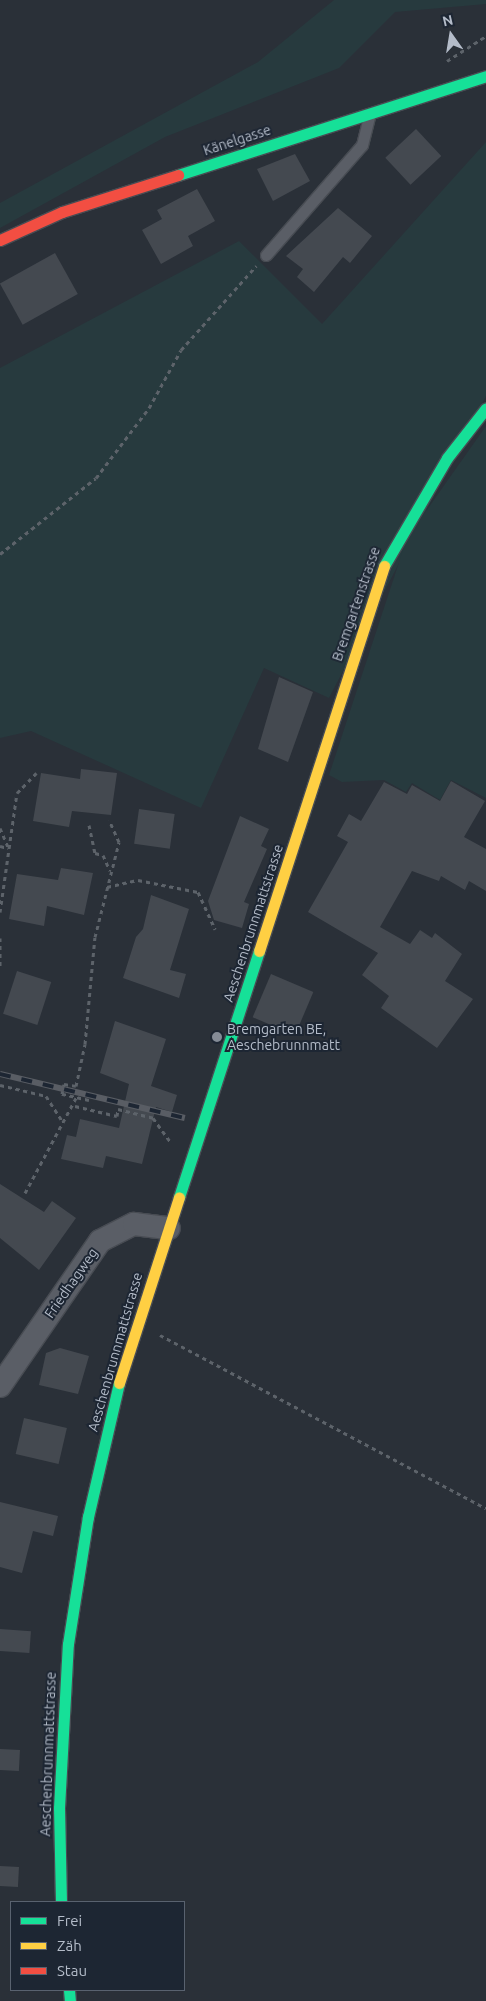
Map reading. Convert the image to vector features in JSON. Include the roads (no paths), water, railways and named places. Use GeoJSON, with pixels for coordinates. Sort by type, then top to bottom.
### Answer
{"type":"FeatureCollection","features":[{"type":"Feature","properties":{"kind":"street","name":"Känelgasse"},"geometry":{"type":"LineString","coordinates":[[0,240],[62,212],[486,76]]}},
{"type":"Feature","properties":{"kind":"street","name":"Bremgartenstrasse"},"geometry":{"type":"LineString","coordinates":[[300,830],[386,560],[447,458],[486,408]]}},
{"type":"Feature","properties":{"kind":"street","name":"Aeschenbrunnmattstrasse"},"geometry":{"type":"LineString","coordinates":[[61,1901],[59,1808],[68,1644],[98,1472],[138,1323],[300,830]]}},
{"type":"Feature","properties":{"kind":"street","name":"Friedhagweg"},"geometry":{"type":"LineString","coordinates":[[0,1386],[100,1241],[134,1224],[169,1228]]}},
{"type":"Feature","properties":{"kind":"lane"},"geometry":{"type":"LineString","coordinates":[[266,255],[362,145],[371,113]]}},
{"type":"Feature","properties":{"kind":"railway"},"geometry":{"type":"LineString","coordinates":[[0,1074],[185,1118]]}},
{"type":"Feature","properties":{"kind":"place","name":"Bremgarten BE, Aeschebrunnmatt"},"geometry":{"type":"Point","coordinates":[217,1037]}}]}
